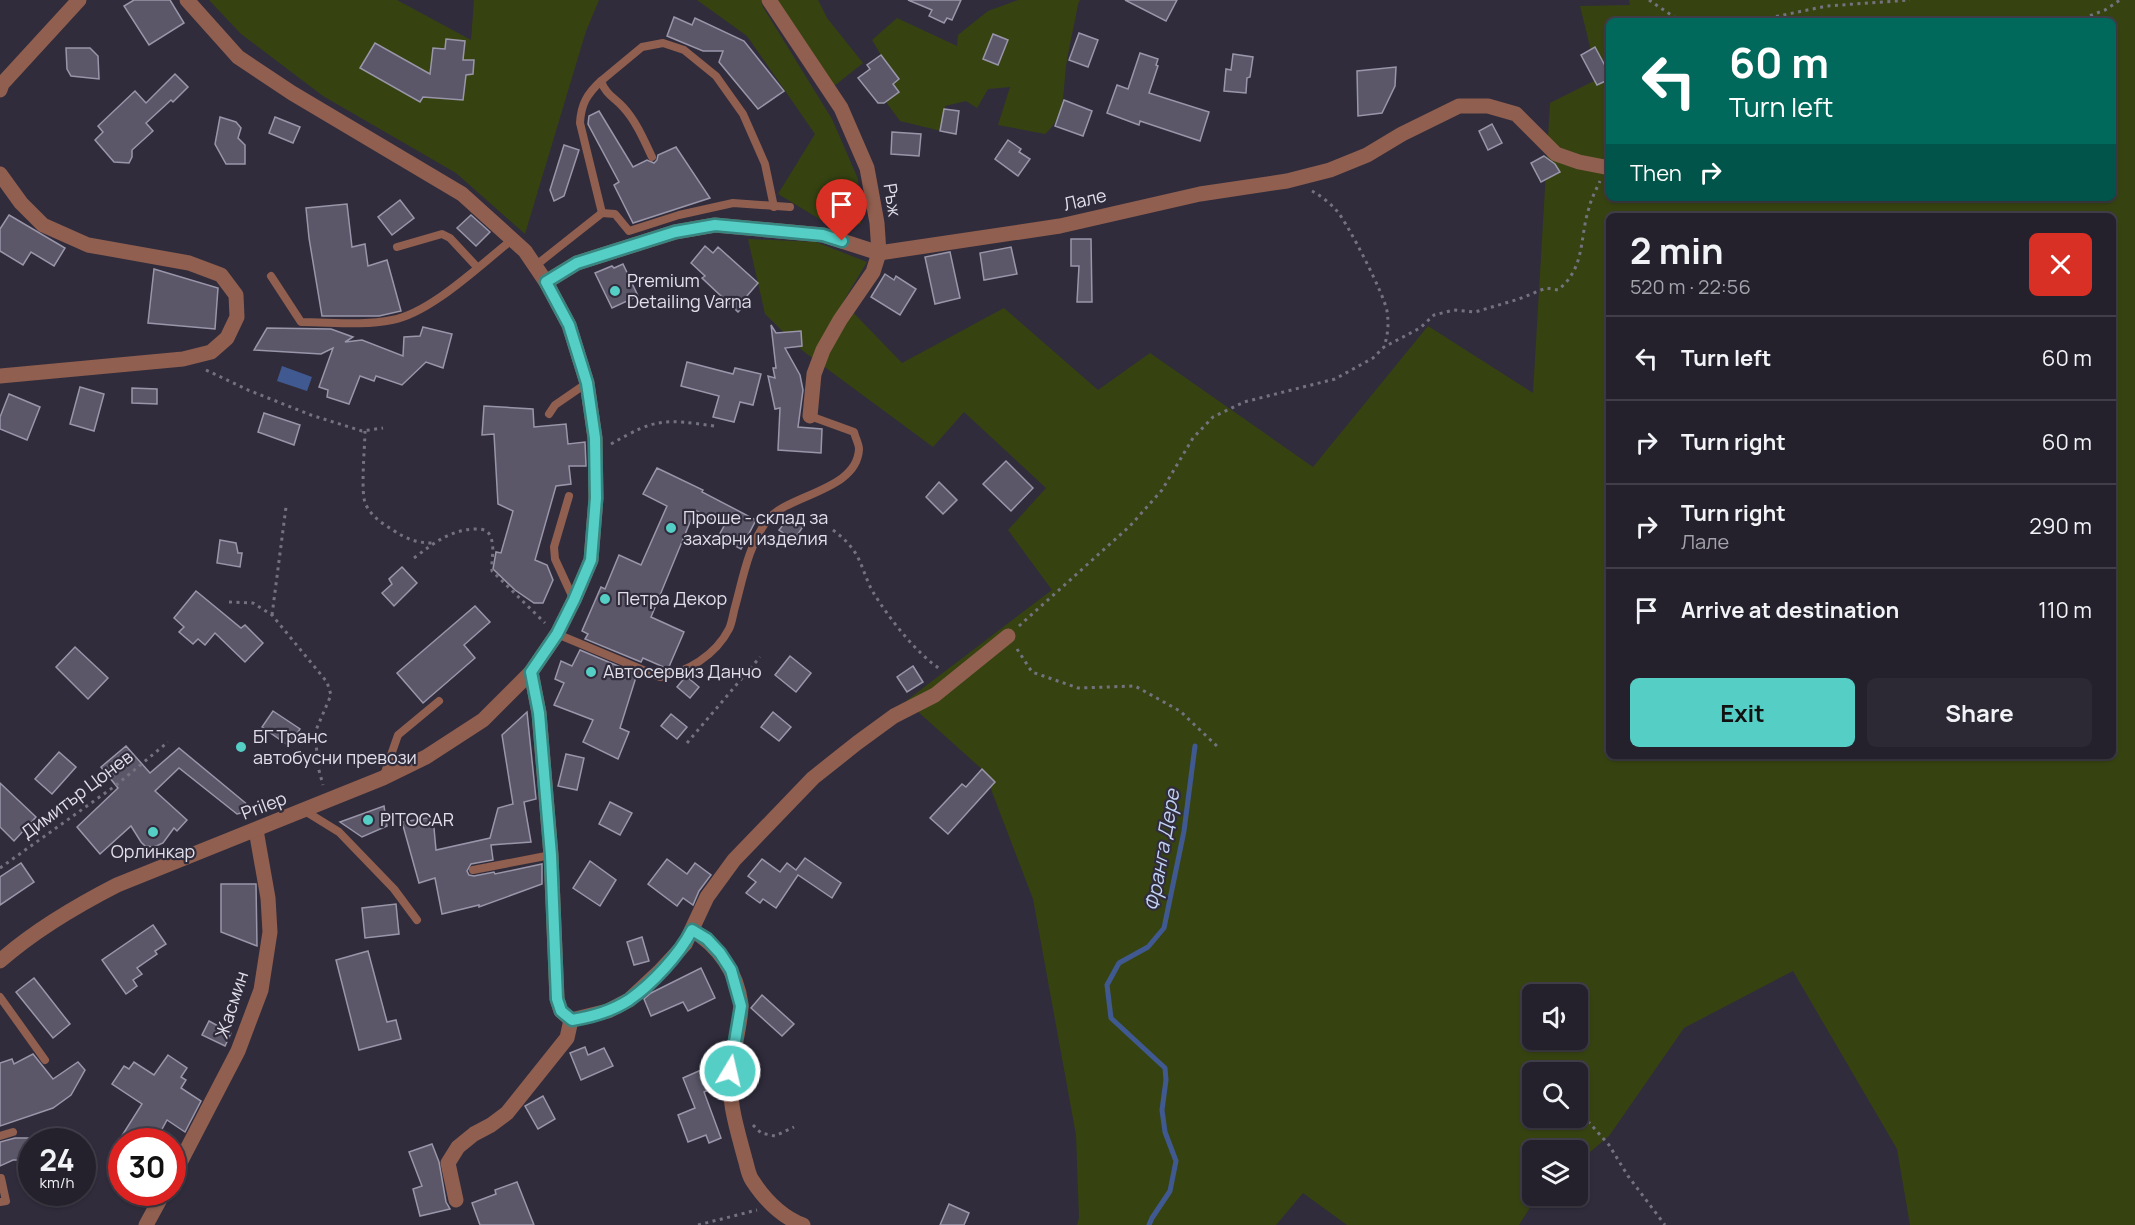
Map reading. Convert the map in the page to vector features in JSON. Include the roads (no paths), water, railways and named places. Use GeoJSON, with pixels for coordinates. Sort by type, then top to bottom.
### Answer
{"type":"FeatureCollection","features":[{"type":"Feature","properties":{"kind":"street"},"geometry":{"type":"LineString","coordinates":[[0,90],[2,84],[79,0]]}},
{"type":"Feature","properties":{"kind":"street","name":"Prilep"},"geometry":{"type":"LineString","coordinates":[[0,961],[37,932],[82,902],[165,865],[383,778],[426,757],[483,720],[531,672],[557,634],[591,560],[596,498],[596,453],[587,383],[569,325],[535,266],[513,238],[462,194],[292,93],[238,57],[187,0]]}},
{"type":"Feature","properties":{"kind":"street","name":"Ръж"},"geometry":{"type":"LineString","coordinates":[[769,0],[841,108],[867,168],[877,223],[879,253],[873,272],[840,320],[823,350],[814,374],[810,416]]}},
{"type":"Feature","properties":{"kind":"street","name":"Лале"},"geometry":{"type":"LineString","coordinates":[[546,282],[577,263],[675,232],[715,225],[823,235],[879,253],[1060,226],[1200,194],[1293,179],[1330,170],[1367,155],[1402,134],[1459,106],[1488,106],[1516,114],[1556,154],[1606,168]]}},
{"type":"Feature","properties":{"kind":"street"},"geometry":{"type":"LineString","coordinates":[[0,174],[21,203],[43,225],[88,245],[189,263],[221,275],[236,295],[237,317],[227,338],[212,352],[183,359],[0,376]]}},
{"type":"Feature","properties":{"kind":"street"},"geometry":{"type":"LineString","coordinates":[[572,1020],[608,1011],[629,1000],[660,972],[685,944],[708,897],[734,860],[813,778],[857,742],[894,716],[935,695],[1008,636]]}},
{"type":"Feature","properties":{"kind":"street"},"geometry":{"type":"LineString","coordinates":[[531,672],[539,713],[551,855],[557,999],[561,1011],[572,1020]]}},
{"type":"Feature","properties":{"kind":"street","name":"Жасмин"},"geometry":{"type":"LineString","coordinates":[[186,1151],[238,1051],[261,990],[270,932],[268,898],[256,830]]}},
{"type":"Feature","properties":{"kind":"street"},"geometry":{"type":"LineString","coordinates":[[692,930],[707,939],[731,970],[741,1006],[730,1071],[731,1098],[751,1179],[774,1206],[789,1219],[803,1225]]}},
{"type":"Feature","properties":{"kind":"street"},"geometry":{"type":"LineString","coordinates":[[456,1200],[448,1163],[458,1147],[507,1113],[567,1038],[572,1020]]}},
{"type":"Feature","properties":{"kind":"street"},"geometry":{"type":"LineString","coordinates":[[146,1225],[156,1206]]}},
{"type":"Feature","properties":{"kind":"lane"},"geometry":{"type":"LineString","coordinates":[[602,213],[580,123],[581,109],[589,92],[642,47],[663,43],[684,50],[716,76],[743,114],[765,164],[774,207]]}},
{"type":"Feature","properties":{"kind":"lane"},"geometry":{"type":"LineString","coordinates":[[601,81],[604,91],[622,106],[637,126],[652,157]]}},
{"type":"Feature","properties":{"kind":"lane"},"geometry":{"type":"LineString","coordinates":[[535,266],[602,213],[615,214],[629,231],[677,212],[733,203],[790,207]]}},
{"type":"Feature","properties":{"kind":"lane"},"geometry":{"type":"LineString","coordinates":[[397,247],[442,234],[450,238],[477,267]]}},
{"type":"Feature","properties":{"kind":"lane"},"geometry":{"type":"LineString","coordinates":[[271,276],[301,322],[393,320],[429,306],[513,238]]}},
{"type":"Feature","properties":{"kind":"lane"},"geometry":{"type":"LineString","coordinates":[[549,414],[555,405],[587,383]]}},
{"type":"Feature","properties":{"kind":"lane"},"geometry":{"type":"LineString","coordinates":[[557,634],[660,677],[678,674],[697,663],[716,647],[729,629],[750,550],[767,520],[782,509],[818,492],[851,472],[859,449],[854,432],[810,416]]}},
{"type":"Feature","properties":{"kind":"lane"},"geometry":{"type":"LineString","coordinates":[[569,496],[554,547],[555,559],[574,600]]}},
{"type":"Feature","properties":{"kind":"lane"},"geometry":{"type":"LineString","coordinates":[[383,778],[398,735],[439,701]]}},
{"type":"Feature","properties":{"kind":"lane"},"geometry":{"type":"LineString","coordinates":[[305,811],[339,832],[394,889],[417,920]]}},
{"type":"Feature","properties":{"kind":"lane"},"geometry":{"type":"LineString","coordinates":[[473,870],[551,855]]}},
{"type":"Feature","properties":{"kind":"lane"},"geometry":{"type":"LineString","coordinates":[[0,997],[45,1060]]}},
{"type":"Feature","properties":{"kind":"lane"},"geometry":{"type":"LineString","coordinates":[[0,1136],[13,1132]]}},
{"type":"Feature","properties":{"kind":"lane"},"geometry":{"type":"LineString","coordinates":[[0,1202],[6,1201],[1,1178]]}},
{"type":"Feature","properties":{"kind":"water"},"geometry":{"type":"Polygon","coordinates":[[[282,366],[312,377],[307,391],[277,381],[282,366]]]}},
{"type":"Feature","properties":{"kind":"waterway","name":"Франга Дере"},"geometry":{"type":"LineString","coordinates":[[1149,1225],[1170,1191],[1176,1161],[1165,1132],[1162,1110],[1166,1080],[1165,1068],[1111,1018],[1107,985],[1119,963],[1148,947],[1164,928],[1184,831],[1195,746]]}},
{"type":"Feature","properties":{"kind":"place","name":"Premium Detailing Varna"},"geometry":{"type":"Point","coordinates":[615,291]}},
{"type":"Feature","properties":{"kind":"place","name":"Проше - склад за захарни изделия"},"geometry":{"type":"Point","coordinates":[671,528]}},
{"type":"Feature","properties":{"kind":"place","name":"Петра Декор"},"geometry":{"type":"Point","coordinates":[605,599]}},
{"type":"Feature","properties":{"kind":"place","name":"Автосервиз Данчо"},"geometry":{"type":"Point","coordinates":[591,672]}},
{"type":"Feature","properties":{"kind":"place","name":"БГ Транс автобусни превози"},"geometry":{"type":"Point","coordinates":[241,747]}},
{"type":"Feature","properties":{"kind":"place","name":"PITOCAR"},"geometry":{"type":"Point","coordinates":[368,820]}},
{"type":"Feature","properties":{"kind":"place","name":"Орлинкар"},"geometry":{"type":"Point","coordinates":[153,832]}}]}
